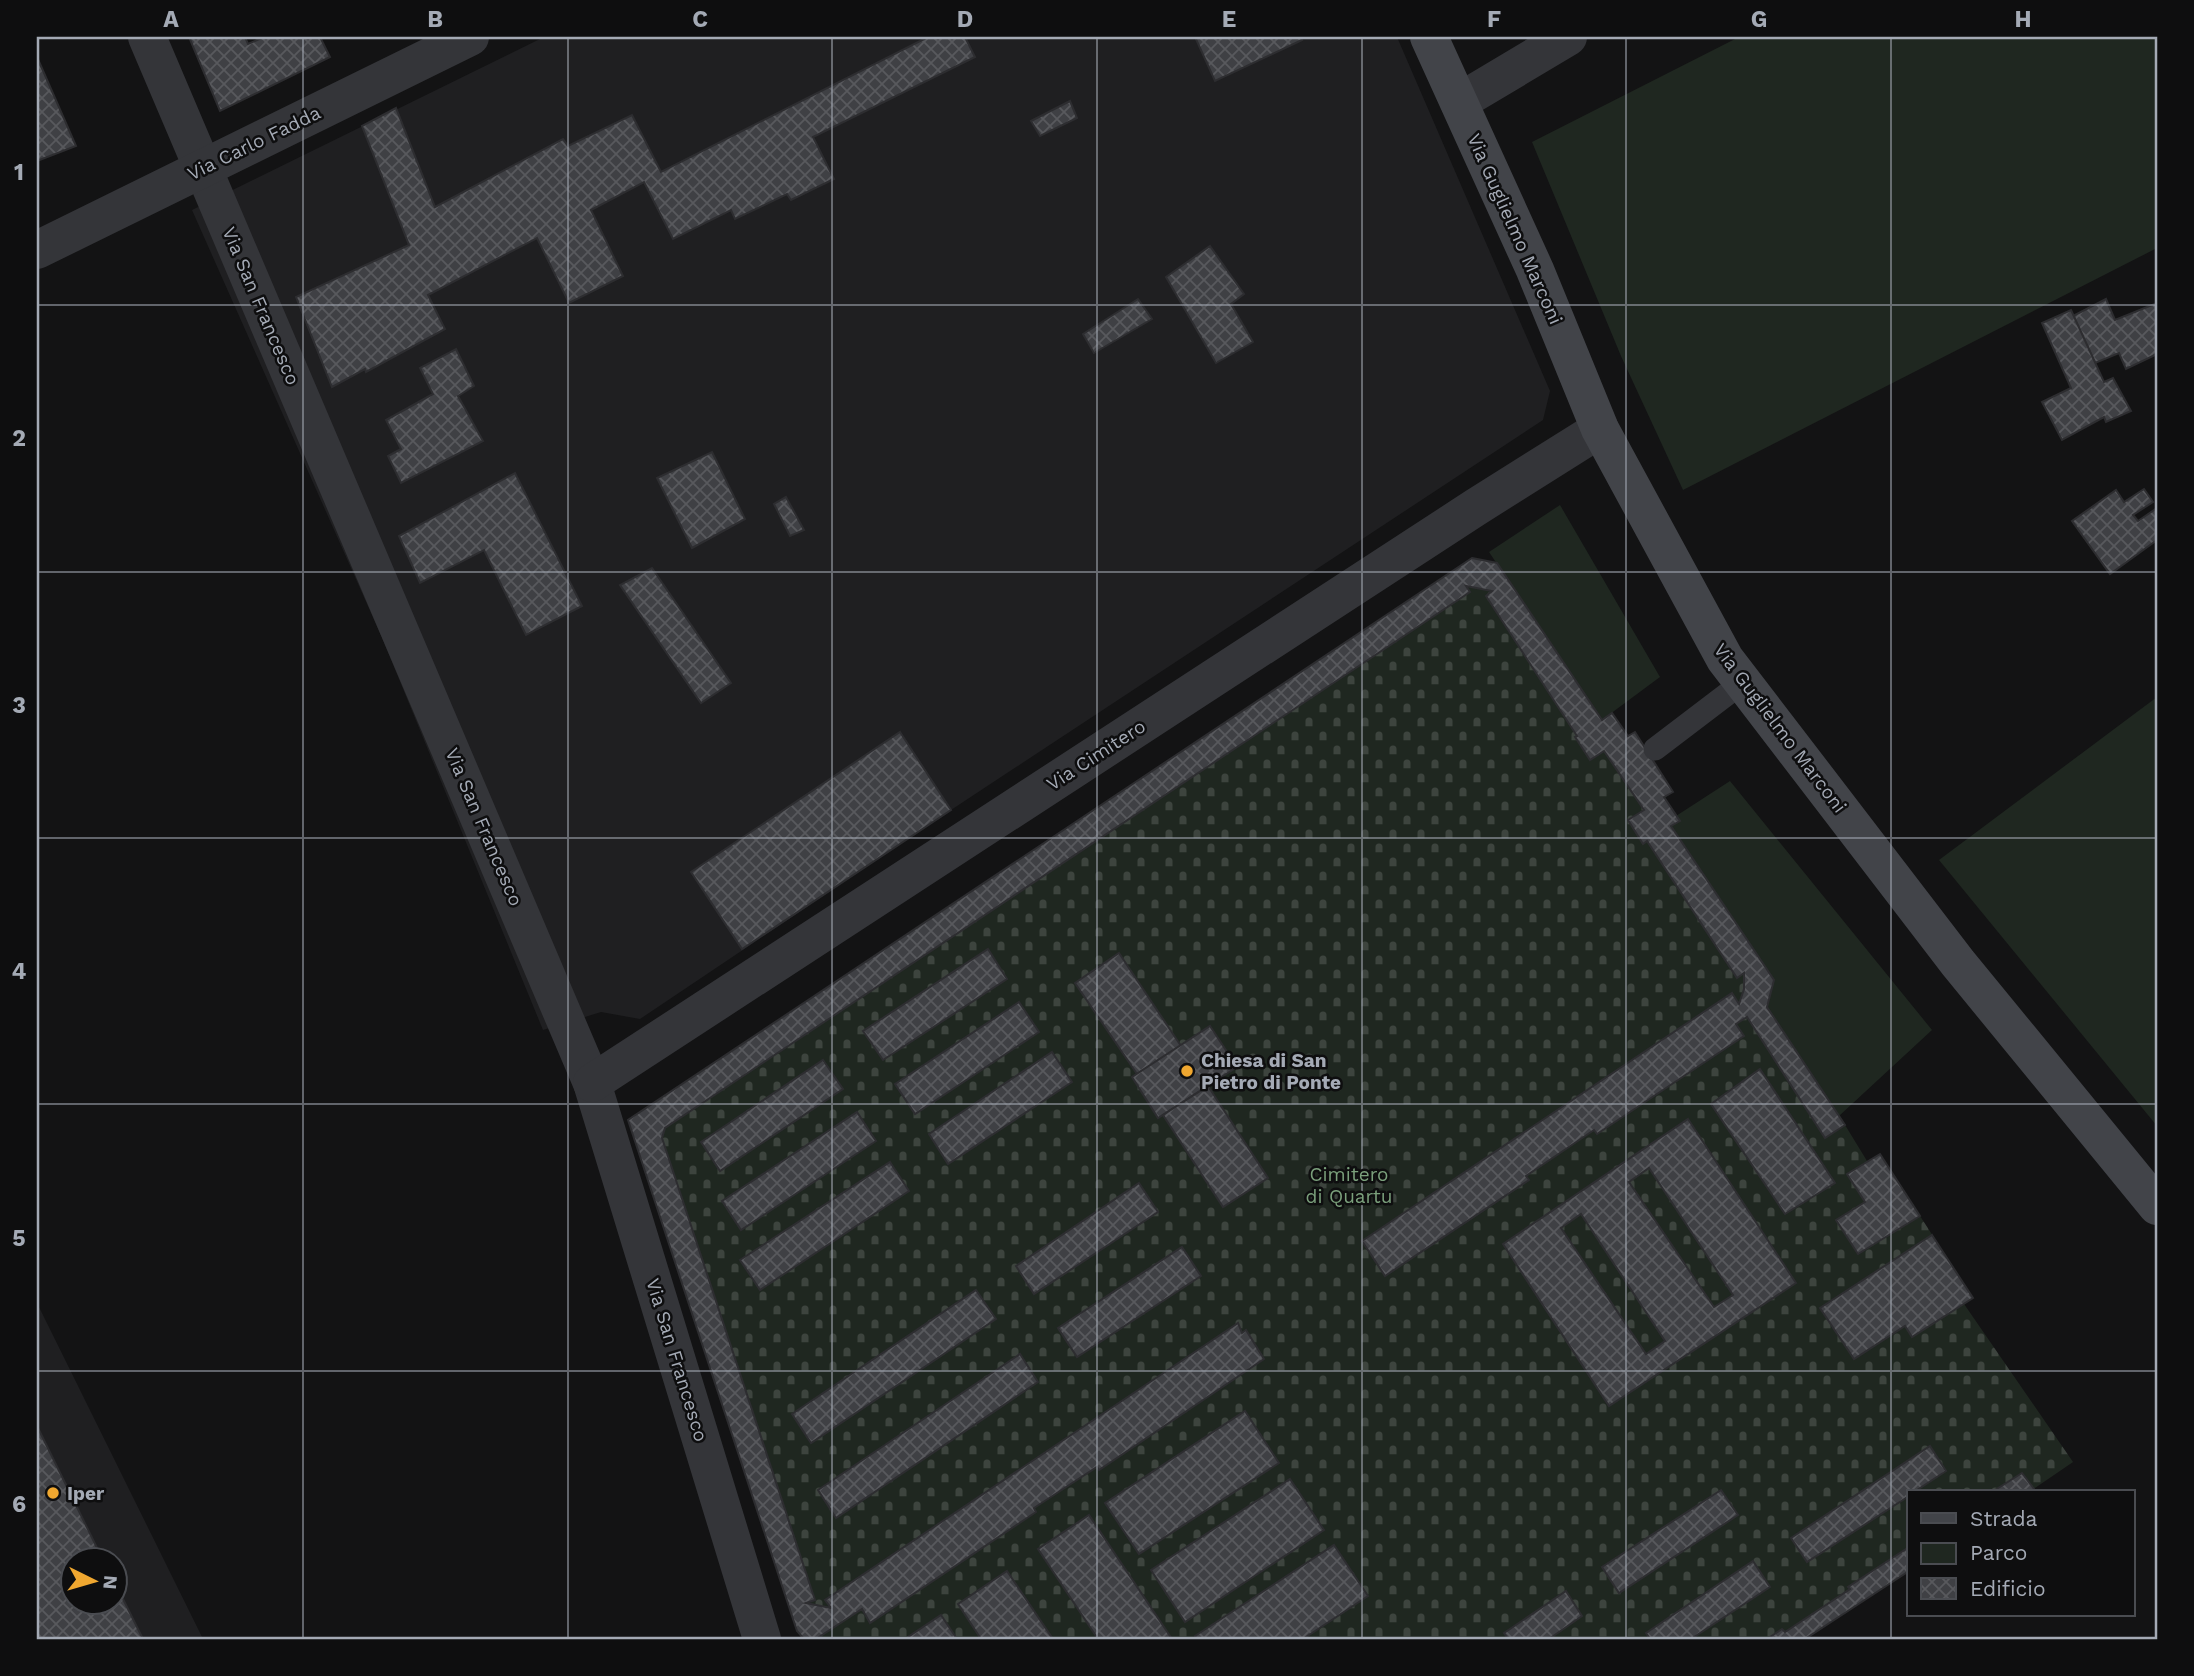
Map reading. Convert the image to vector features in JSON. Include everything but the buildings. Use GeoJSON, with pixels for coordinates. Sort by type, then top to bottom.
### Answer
{"type":"FeatureCollection","features":[{"type":"Feature","properties":{"kind":"main road","name":"Via Guglielmo Marconi"},"geometry":{"type":"LineString","coordinates":[[1429,37],[1535,270],[1600,429],[1726,659],[1958,963],[2157,1206]]}},
{"type":"Feature","properties":{"kind":"street","name":"Via San Francesco"},"geometry":{"type":"LineString","coordinates":[[147,37],[593,1083],[762,1639]]}},
{"type":"Feature","properties":{"kind":"street","name":"Via Carlo Fadda"},"geometry":{"type":"LineString","coordinates":[[37,250],[470,37]]}},
{"type":"Feature","properties":{"kind":"street"},"geometry":{"type":"LineString","coordinates":[[1459,102],[1568,37]]}},
{"type":"Feature","properties":{"kind":"street","name":"Via Cimitero"},"geometry":{"type":"LineString","coordinates":[[593,1083],[1464,514],[1600,429]]}},
{"type":"Feature","properties":{"kind":"lane"},"geometry":{"type":"LineString","coordinates":[[1655,749],[1743,682]]}},
{"type":"Feature","properties":{"kind":"shaded area"},"geometry":{"type":"Polygon","coordinates":[[[544,37],[1397,37],[1550,391],[1543,420],[951,810],[640,1019],[601,1012],[543,1030],[383,640],[192,210],[544,37]]]}},
{"type":"Feature","properties":{"kind":"shaded area"},"geometry":{"type":"Polygon","coordinates":[[[37,1303],[203,1639],[37,1639],[37,1303]]]}},
{"type":"Feature","properties":{"kind":"green space"},"geometry":{"type":"Polygon","coordinates":[[[1739,37],[2157,37],[2157,248],[1683,490],[1621,356],[1532,142],[1739,37]]]}},
{"type":"Feature","properties":{"kind":"green space"},"geometry":{"type":"Polygon","coordinates":[[[1560,505],[1660,677],[1602,720],[1489,552],[1560,505]]]}},
{"type":"Feature","properties":{"kind":"green space","name":"Cimitero di Quartu"},"geometry":{"type":"Polygon","coordinates":[[[1472,558],[1497,563],[1601,719],[1612,713],[1628,736],[1635,732],[1673,792],[1665,798],[1680,821],[1671,827],[1774,980],[1767,1007],[1867,1161],[1880,1154],[1973,1298],[1964,1304],[2073,1462],[2032,1490],[1907,1490],[1907,1572],[1805,1639],[802,1639],[797,1631],[628,1120],[1472,558]]]}},
{"type":"Feature","properties":{"kind":"green space"},"geometry":{"type":"Polygon","coordinates":[[[2157,697],[2157,1126],[1939,860],[2157,697]]]}},
{"type":"Feature","properties":{"kind":"green space"},"geometry":{"type":"Polygon","coordinates":[[[1730,781],[1932,1030],[1839,1116],[1767,1007],[1671,826],[1680,821],[1676,816],[1730,781]]]}},
{"type":"Feature","properties":{"kind":"place","name":"Chiesa di San Pietro di Ponte"},"geometry":{"type":"Point","coordinates":[1187,1071]}},
{"type":"Feature","properties":{"kind":"place","name":"Iper"},"geometry":{"type":"Point","coordinates":[53,1493]}}]}
